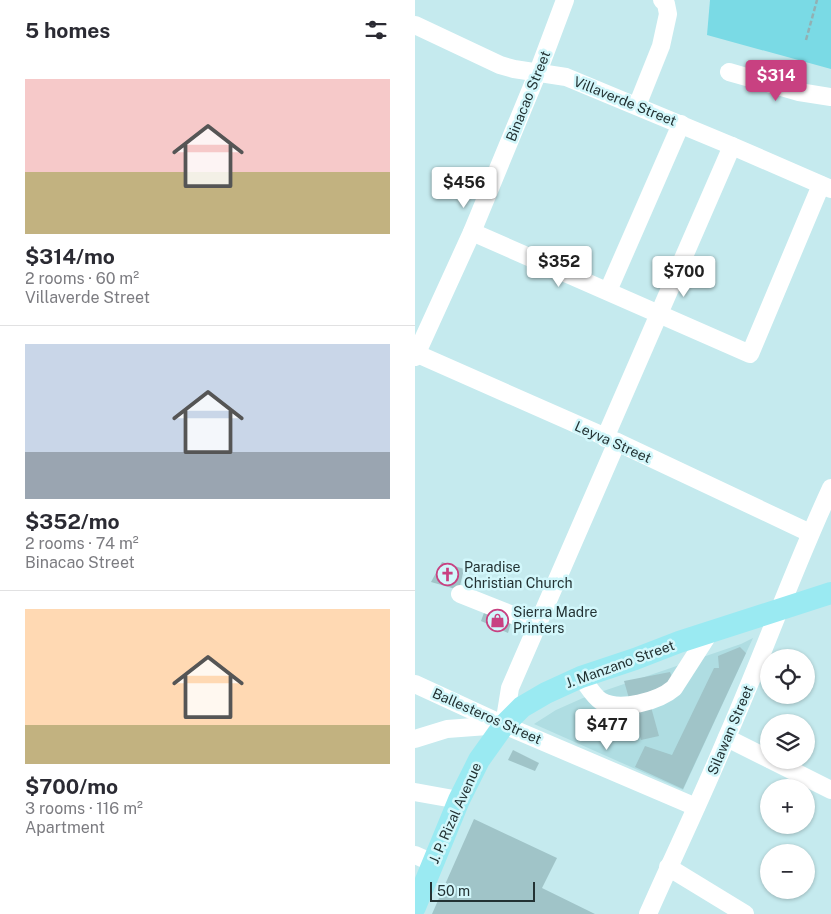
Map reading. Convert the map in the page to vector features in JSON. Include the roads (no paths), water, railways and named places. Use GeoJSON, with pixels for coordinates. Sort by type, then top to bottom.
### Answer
{"type":"FeatureCollection","features":[{"type":"Feature","properties":{"kind":"main road","name":"J. Manzano Street"},"geometry":{"type":"LineString","coordinates":[[504,725],[522,707],[546,693],[581,677],[710,632],[831,593]]}},
{"type":"Feature","properties":{"kind":"main road","name":"J. P. Rizal Avenue"},"geometry":{"type":"LineString","coordinates":[[415,907],[424,859],[459,800],[479,760],[504,725]]}},
{"type":"Feature","properties":{"kind":"street","name":"Binacao Street"},"geometry":{"type":"LineString","coordinates":[[415,354],[471,232],[538,72],[565,0]]}},
{"type":"Feature","properties":{"kind":"street"},"geometry":{"type":"LineString","coordinates":[[637,106],[663,38],[668,14],[662,0]]}},
{"type":"Feature","properties":{"kind":"street","name":"Villaverde Street"},"geometry":{"type":"LineString","coordinates":[[415,25],[500,65],[566,77],[681,124],[826,187]]}},
{"type":"Feature","properties":{"kind":"street"},"geometry":{"type":"LineString","coordinates":[[729,72],[799,92],[831,97]]}},
{"type":"Feature","properties":{"kind":"street"},"geometry":{"type":"LineString","coordinates":[[607,291],[681,124]]}},
{"type":"Feature","properties":{"kind":"street"},"geometry":{"type":"LineString","coordinates":[[415,739],[447,729],[504,725],[509,688],[538,625],[660,314],[732,146]]}},
{"type":"Feature","properties":{"kind":"street"},"geometry":{"type":"LineString","coordinates":[[471,232],[750,354],[826,187]]}},
{"type":"Feature","properties":{"kind":"street","name":"Leyva Street"},"geometry":{"type":"LineString","coordinates":[[415,354],[611,440],[810,534]]}},
{"type":"Feature","properties":{"kind":"street","name":"Silawan Street"},"geometry":{"type":"LineString","coordinates":[[648,914],[727,738],[810,534],[831,488]]}},
{"type":"Feature","properties":{"kind":"street"},"geometry":{"type":"LineString","coordinates":[[460,594],[538,625]]}},
{"type":"Feature","properties":{"kind":"street"},"geometry":{"type":"LineString","coordinates":[[581,677],[599,700],[610,705],[623,706],[667,694],[674,688],[710,632]]}},
{"type":"Feature","properties":{"kind":"street","name":"Ballesteros Street"},"geometry":{"type":"LineString","coordinates":[[415,684],[504,725],[696,807]]}},
{"type":"Feature","properties":{"kind":"street"},"geometry":{"type":"LineString","coordinates":[[727,738],[760,754]]}},
{"type":"Feature","properties":{"kind":"street"},"geometry":{"type":"LineString","coordinates":[[790,769],[831,790]]}},
{"type":"Feature","properties":{"kind":"street"},"geometry":{"type":"LineString","coordinates":[[415,792],[459,800]]}},
{"type":"Feature","properties":{"kind":"street"},"geometry":{"type":"LineString","coordinates":[[668,867],[745,914]]}},
{"type":"Feature","properties":{"kind":"place","name":"Paradise Christian Church"},"geometry":{"type":"Point","coordinates":[448,575]}},
{"type":"Feature","properties":{"kind":"place","name":"Sierra Madre Printers"},"geometry":{"type":"Point","coordinates":[497,620]}}]}
